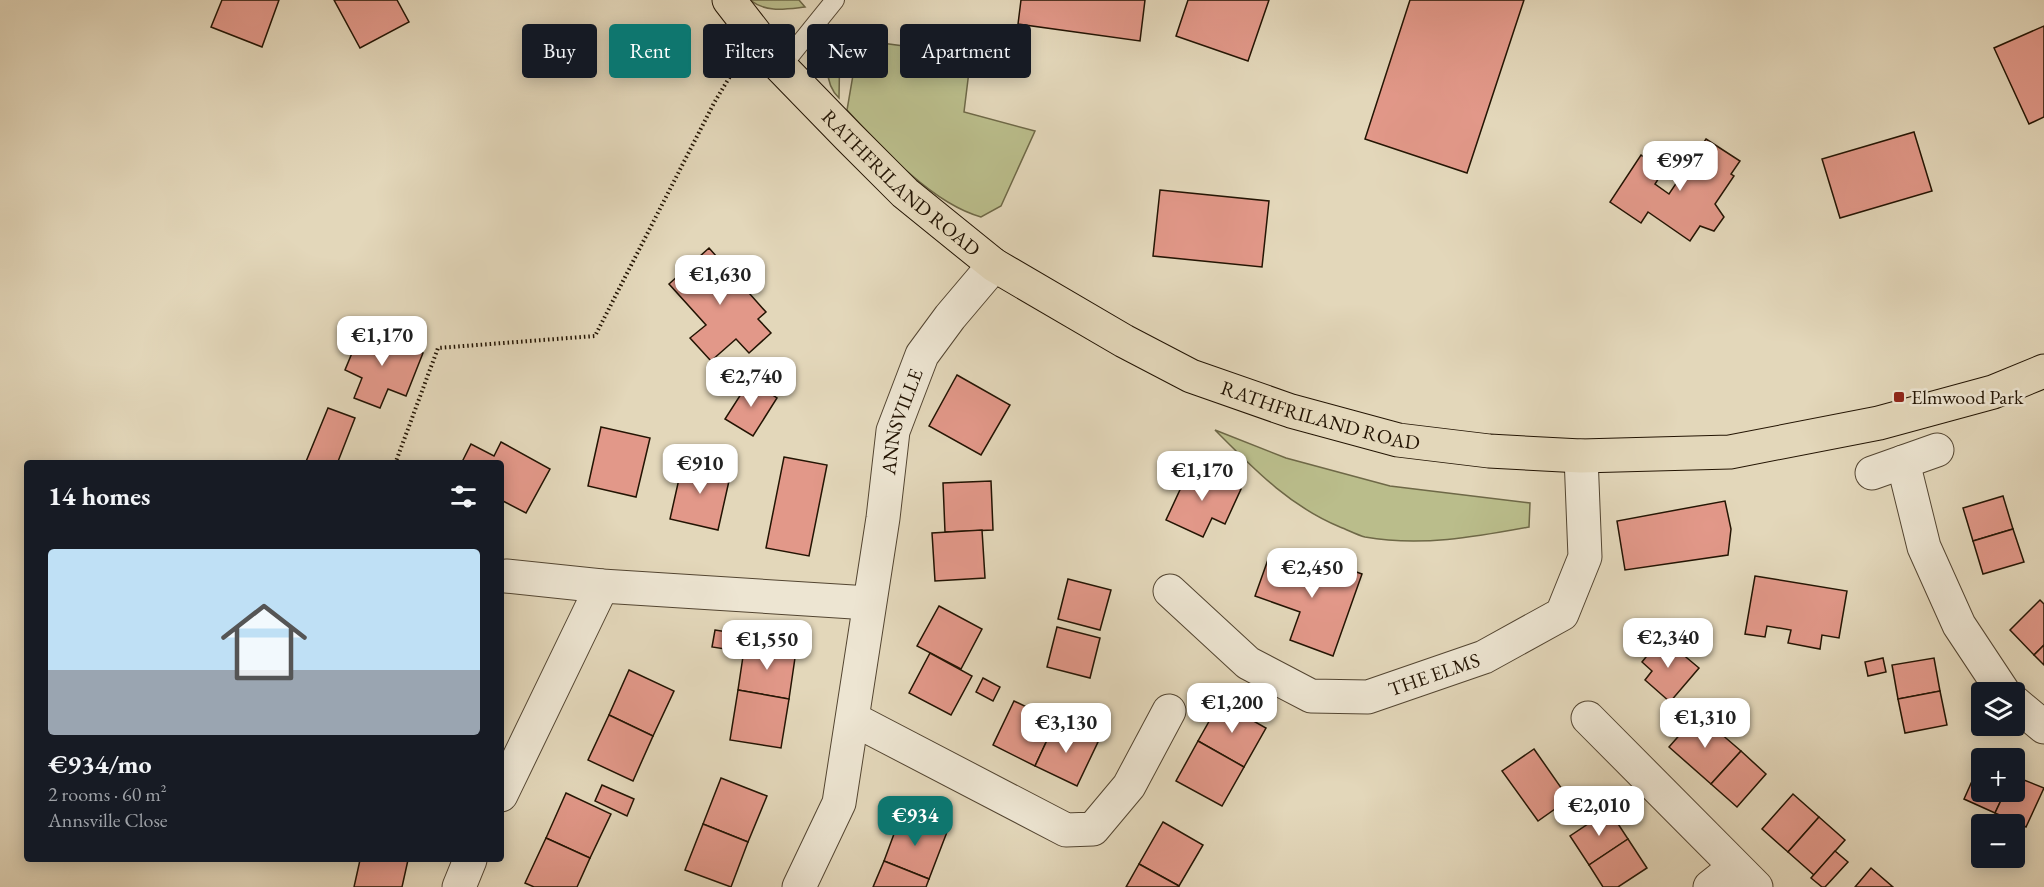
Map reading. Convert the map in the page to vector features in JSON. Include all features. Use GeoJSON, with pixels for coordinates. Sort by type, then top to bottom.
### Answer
{"type":"FeatureCollection","features":[{"type":"Feature","properties":{"kind":"main road","name":"RATHFRILAND ROAD"},"geometry":{"type":"LineString","coordinates":[[729,0],[748,24]]}},
{"type":"Feature","properties":{"kind":"main road","name":"RATHFRILAND ROAD"},"geometry":{"type":"LineString","coordinates":[[792,78],[905,193],[994,265],[1124,341],[1191,376],[1291,411],[1398,440],[1489,451],[1581,456],[1730,452],[1879,423],[1993,392],[2044,371]]}},
{"type":"Feature","properties":{"kind":"street","name":"ANNSVILLE"},"geometry":{"type":"LineString","coordinates":[[799,887],[839,803],[853,719],[868,603],[883,518],[893,431],[922,355],[950,317],[994,265]]}},
{"type":"Feature","properties":{"kind":"street"},"geometry":{"type":"LineString","coordinates":[[1872,473],[1937,450]]}},
{"type":"Feature","properties":{"kind":"street","name":"THE ELMS"},"geometry":{"type":"LineString","coordinates":[[1170,591],[1248,663],[1311,696],[1368,697],[1484,657],[1562,614],[1585,557],[1581,456]]}},
{"type":"Feature","properties":{"kind":"street"},"geometry":{"type":"LineString","coordinates":[[1903,462],[1924,547],[1959,625],[1997,682]]}},
{"type":"Feature","properties":{"kind":"street"},"geometry":{"type":"LineString","coordinates":[[506,576],[602,586],[868,603]]}},
{"type":"Feature","properties":{"kind":"street"},"geometry":{"type":"LineString","coordinates":[[504,789],[602,586]]}},
{"type":"Feature","properties":{"kind":"street"},"geometry":{"type":"LineString","coordinates":[[853,719],[1066,830],[1093,829],[1129,786],[1169,711]]}},
{"type":"Feature","properties":{"kind":"street"},"geometry":{"type":"LineString","coordinates":[[2025,711],[2044,727]]}},
{"type":"Feature","properties":{"kind":"street"},"geometry":{"type":"LineString","coordinates":[[1588,718],[1733,880]]}},
{"type":"Feature","properties":{"kind":"street"},"geometry":{"type":"LineString","coordinates":[[459,887],[469,862]]}},
{"type":"Feature","properties":{"kind":"lane"},"geometry":{"type":"LineString","coordinates":[[795,50],[835,0]]}},
{"type":"Feature","properties":{"kind":"path"},"geometry":{"type":"LineString","coordinates":[[396,460],[438,348],[595,336],[714,103],[729,78]]}},
{"type":"Feature","properties":{"kind":"green space"},"geometry":{"type":"Polygon","coordinates":[[[750,0],[799,0],[805,7],[769,8],[750,0]]]}},
{"type":"Feature","properties":{"kind":"green space"},"geometry":{"type":"Polygon","coordinates":[[[888,44],[900,45],[900,78],[968,78],[964,112],[1035,131],[1001,206],[981,217],[962,210],[926,187],[892,157],[847,110],[852,78],[888,78],[888,44]]]}},
{"type":"Feature","properties":{"kind":"green space"},"geometry":{"type":"Polygon","coordinates":[[[828,78],[839,78],[839,98],[834,92],[828,78]]]}},
{"type":"Feature","properties":{"kind":"green space"},"geometry":{"type":"Polygon","coordinates":[[[1215,430],[1286,458],[1390,486],[1530,503],[1529,527],[1447,540],[1406,541],[1362,536],[1322,518],[1288,497],[1258,472],[1215,430]]]}},
{"type":"Feature","properties":{"kind":"building"},"geometry":{"type":"Polygon","coordinates":[[[222,0],[279,0],[262,47],[211,27],[222,0]]]}},
{"type":"Feature","properties":{"kind":"building"},"geometry":{"type":"Polygon","coordinates":[[[334,0],[397,0],[409,22],[360,48],[334,0]]]}},
{"type":"Feature","properties":{"kind":"building"},"geometry":{"type":"Polygon","coordinates":[[[1021,0],[1145,0],[1140,41],[1018,24],[1021,0]]]}},
{"type":"Feature","properties":{"kind":"building"},"geometry":{"type":"Polygon","coordinates":[[[1188,0],[1269,0],[1248,61],[1176,36],[1188,0]]]}},
{"type":"Feature","properties":{"kind":"building"},"geometry":{"type":"Polygon","coordinates":[[[1410,0],[1524,0],[1467,173],[1365,139],[1410,0]]]}},
{"type":"Feature","properties":{"kind":"building"},"geometry":{"type":"Polygon","coordinates":[[[2044,26],[2044,117],[2029,124],[1994,48],[2044,26]]]}},
{"type":"Feature","properties":{"kind":"building"},"geometry":{"type":"Polygon","coordinates":[[[1914,132],[1932,191],[1840,218],[1822,159],[1914,132]]]}},
{"type":"Feature","properties":{"kind":"building"},"geometry":{"type":"Polygon","coordinates":[[[1706,139],[1740,161],[1731,174],[1734,176],[1715,204],[1724,217],[1714,231],[1700,226],[1690,241],[1648,212],[1641,223],[1610,202],[1641,155],[1664,170],[1655,184],[1669,194],[1706,139]]]}},
{"type":"Feature","properties":{"kind":"building"},"geometry":{"type":"Polygon","coordinates":[[[1160,190],[1269,201],[1262,267],[1153,256],[1160,190]]]}},
{"type":"Feature","properties":{"kind":"building"},"geometry":{"type":"Polygon","coordinates":[[[709,248],[766,312],[758,319],[771,333],[749,353],[736,339],[711,361],[690,338],[706,325],[669,284],[709,248]]]}},
{"type":"Feature","properties":{"kind":"building"},"geometry":{"type":"Polygon","coordinates":[[[362,329],[423,353],[406,396],[388,389],[380,408],[354,398],[362,378],[345,370],[362,329]]]}},
{"type":"Feature","properties":{"kind":"building"},"geometry":{"type":"Polygon","coordinates":[[[957,375],[1010,405],[981,455],[929,426],[957,375]]]}},
{"type":"Feature","properties":{"kind":"building"},"geometry":{"type":"Polygon","coordinates":[[[750,380],[777,398],[753,436],[725,419],[750,380]]]}},
{"type":"Feature","properties":{"kind":"building"},"geometry":{"type":"Polygon","coordinates":[[[328,408],[355,418],[339,460],[307,460],[328,408]]]}},
{"type":"Feature","properties":{"kind":"building"},"geometry":{"type":"Polygon","coordinates":[[[601,427],[650,438],[636,497],[588,486],[601,427]]]}},
{"type":"Feature","properties":{"kind":"building"},"geometry":{"type":"Polygon","coordinates":[[[501,442],[550,469],[526,513],[504,502],[504,460],[463,460],[471,444],[494,456],[501,442]]]}},
{"type":"Feature","properties":{"kind":"building"},"geometry":{"type":"Polygon","coordinates":[[[784,457],[827,465],[809,556],[766,548],[784,457]]]}},
{"type":"Feature","properties":{"kind":"building"},"geometry":{"type":"Polygon","coordinates":[[[683,461],[731,472],[718,530],[670,519],[683,461]]]}},
{"type":"Feature","properties":{"kind":"building"},"geometry":{"type":"Polygon","coordinates":[[[1191,466],[1241,489],[1225,524],[1212,518],[1203,537],[1166,520],[1191,466]]]}},
{"type":"Feature","properties":{"kind":"building"},"geometry":{"type":"Polygon","coordinates":[[[991,481],[993,530],[945,532],[943,483],[991,481]]]}},
{"type":"Feature","properties":{"kind":"building"},"geometry":{"type":"Polygon","coordinates":[[[2003,496],[2013,529],[1973,541],[1963,508],[2003,496]]]}},
{"type":"Feature","properties":{"kind":"building"},"geometry":{"type":"Polygon","coordinates":[[[1725,501],[1731,529],[1728,555],[1625,570],[1617,521],[1725,501]]]}},
{"type":"Feature","properties":{"kind":"building"},"geometry":{"type":"Polygon","coordinates":[[[2013,529],[2024,562],[1983,574],[1973,541],[2013,529]]]}},
{"type":"Feature","properties":{"kind":"building"},"geometry":{"type":"Polygon","coordinates":[[[982,530],[985,578],[935,581],[932,533],[982,530]]]}},
{"type":"Feature","properties":{"kind":"building"},"geometry":{"type":"Polygon","coordinates":[[[1270,554],[1314,569],[1318,558],[1362,574],[1333,656],[1290,640],[1300,612],[1255,596],[1270,554]]]}},
{"type":"Feature","properties":{"kind":"building"},"geometry":{"type":"Polygon","coordinates":[[[1755,576],[1847,591],[1839,638],[1822,635],[1820,649],[1788,643],[1791,630],[1767,626],[1765,637],[1745,634],[1755,576]]]}},
{"type":"Feature","properties":{"kind":"building"},"geometry":{"type":"Polygon","coordinates":[[[1068,579],[1111,590],[1100,630],[1058,619],[1068,579]]]}},
{"type":"Feature","properties":{"kind":"building"},"geometry":{"type":"Polygon","coordinates":[[[2040,600],[2044,604],[2044,645],[2034,655],[2010,630],[2040,600]]]}},
{"type":"Feature","properties":{"kind":"building"},"geometry":{"type":"Polygon","coordinates":[[[939,606],[982,629],[961,669],[917,646],[939,606]]]}},
{"type":"Feature","properties":{"kind":"building"},"geometry":{"type":"Polygon","coordinates":[[[1057,627],[1100,638],[1090,678],[1047,667],[1057,627]]]}},
{"type":"Feature","properties":{"kind":"building"},"geometry":{"type":"Polygon","coordinates":[[[715,630],[747,635],[744,652],[712,647],[715,630]]]}},
{"type":"Feature","properties":{"kind":"building"},"geometry":{"type":"Polygon","coordinates":[[[1662,637],[1699,668],[1670,702],[1645,680],[1652,671],[1642,662],[1662,637]]]}},
{"type":"Feature","properties":{"kind":"building"},"geometry":{"type":"Polygon","coordinates":[[[745,643],[796,651],[789,699],[738,690],[745,643]]]}},
{"type":"Feature","properties":{"kind":"building"},"geometry":{"type":"Polygon","coordinates":[[[2044,645],[2044,665],[2034,655],[2044,645]]]}},
{"type":"Feature","properties":{"kind":"building"},"geometry":{"type":"Polygon","coordinates":[[[930,653],[972,676],[951,715],[909,693],[930,653]]]}},
{"type":"Feature","properties":{"kind":"building"},"geometry":{"type":"Polygon","coordinates":[[[1883,658],[1886,672],[1868,676],[1865,662],[1883,658]]]}},
{"type":"Feature","properties":{"kind":"building"},"geometry":{"type":"Polygon","coordinates":[[[1934,658],[1940,691],[1898,699],[1892,665],[1934,658]]]}},
{"type":"Feature","properties":{"kind":"building"},"geometry":{"type":"Polygon","coordinates":[[[629,670],[674,691],[653,736],[609,715],[629,670]]]}},
{"type":"Feature","properties":{"kind":"building"},"geometry":{"type":"Polygon","coordinates":[[[983,678],[1000,687],[993,701],[976,692],[983,678]]]}},
{"type":"Feature","properties":{"kind":"building"},"geometry":{"type":"Polygon","coordinates":[[[738,690],[789,699],[781,748],[730,740],[738,690]]]}},
{"type":"Feature","properties":{"kind":"building"},"geometry":{"type":"Polygon","coordinates":[[[1940,691],[1947,725],[1905,733],[1898,699],[1940,691]]]}},
{"type":"Feature","properties":{"kind":"building"},"geometry":{"type":"Polygon","coordinates":[[[1014,701],[1056,721],[1035,766],[993,745],[1014,701]]]}},
{"type":"Feature","properties":{"kind":"building"},"geometry":{"type":"Polygon","coordinates":[[[1220,702],[1266,728],[1244,767],[1198,741],[1220,702]]]}},
{"type":"Feature","properties":{"kind":"building"},"geometry":{"type":"Polygon","coordinates":[[[1698,714],[1741,751],[1711,784],[1669,747],[1698,714]]]}},
{"type":"Feature","properties":{"kind":"building"},"geometry":{"type":"Polygon","coordinates":[[[609,715],[653,736],[633,781],[588,760],[609,715]]]}},
{"type":"Feature","properties":{"kind":"building"},"geometry":{"type":"Polygon","coordinates":[[[1056,721],[1098,742],[1077,786],[1035,766],[1056,721]]]}},
{"type":"Feature","properties":{"kind":"building"},"geometry":{"type":"Polygon","coordinates":[[[1198,741],[1244,767],[1222,806],[1176,781],[1198,741]]]}},
{"type":"Feature","properties":{"kind":"building"},"geometry":{"type":"Polygon","coordinates":[[[1534,749],[1569,799],[1538,821],[1502,771],[1534,749]]]}},
{"type":"Feature","properties":{"kind":"building"},"geometry":{"type":"Polygon","coordinates":[[[1741,751],[1766,774],[1737,807],[1711,784],[1741,751]]]}},
{"type":"Feature","properties":{"kind":"building"},"geometry":{"type":"Polygon","coordinates":[[[721,778],[767,796],[748,842],[703,824],[721,778]]]}},
{"type":"Feature","properties":{"kind":"building"},"geometry":{"type":"Polygon","coordinates":[[[2025,780],[2044,788],[2026,827],[2025,814],[1995,813],[2000,802],[2025,802],[2025,780]]]}},
{"type":"Feature","properties":{"kind":"building"},"geometry":{"type":"Polygon","coordinates":[[[1971,783],[1971,802],[2000,802],[1995,813],[1964,799],[1971,783]]]}},
{"type":"Feature","properties":{"kind":"building"},"geometry":{"type":"Polygon","coordinates":[[[602,785],[634,799],[627,816],[595,801],[602,785]]]}},
{"type":"Feature","properties":{"kind":"building"},"geometry":{"type":"Polygon","coordinates":[[[566,793],[611,814],[590,858],[546,838],[566,793]]]}},
{"type":"Feature","properties":{"kind":"building"},"geometry":{"type":"Polygon","coordinates":[[[1793,794],[1819,817],[1788,852],[1762,829],[1793,794]]]}},
{"type":"Feature","properties":{"kind":"building"},"geometry":{"type":"Polygon","coordinates":[[[1609,810],[1628,839],[1589,865],[1570,836],[1609,810]]]}},
{"type":"Feature","properties":{"kind":"building"},"geometry":{"type":"Polygon","coordinates":[[[901,815],[947,832],[929,879],[884,861],[901,815]]]}},
{"type":"Feature","properties":{"kind":"building"},"geometry":{"type":"Polygon","coordinates":[[[1819,817],[1845,840],[1814,875],[1788,852],[1819,817]]]}},
{"type":"Feature","properties":{"kind":"building"},"geometry":{"type":"Polygon","coordinates":[[[1163,822],[1203,845],[1179,886],[1139,864],[1163,822]]]}},
{"type":"Feature","properties":{"kind":"building"},"geometry":{"type":"Polygon","coordinates":[[[703,824],[748,842],[731,887],[685,870],[703,824]]]}},
{"type":"Feature","properties":{"kind":"building"},"geometry":{"type":"Polygon","coordinates":[[[546,838],[590,858],[577,887],[534,887],[525,883],[546,838]]]}},
{"type":"Feature","properties":{"kind":"building"},"geometry":{"type":"Polygon","coordinates":[[[1628,839],[1647,868],[1618,887],[1603,887],[1589,865],[1628,839]]]}},
{"type":"Feature","properties":{"kind":"building"},"geometry":{"type":"Polygon","coordinates":[[[1835,851],[1848,862],[1825,887],[1822,887],[1811,878],[1835,851]]]}},
{"type":"Feature","properties":{"kind":"building"},"geometry":{"type":"Polygon","coordinates":[[[884,861],[929,879],[926,887],[873,887],[884,861]]]}},
{"type":"Feature","properties":{"kind":"building"},"geometry":{"type":"Polygon","coordinates":[[[360,862],[408,862],[402,887],[354,887],[360,862]]]}},
{"type":"Feature","properties":{"kind":"building"},"geometry":{"type":"Polygon","coordinates":[[[1139,864],[1179,886],[1126,887],[1139,864]]]}},
{"type":"Feature","properties":{"kind":"building"},"geometry":{"type":"Polygon","coordinates":[[[1871,868],[1893,887],[1855,887],[1871,868]]]}},
{"type":"Feature","properties":{"kind":"place","name":"Elmwood Park"},"geometry":{"type":"Point","coordinates":[1899,397]}}]}
